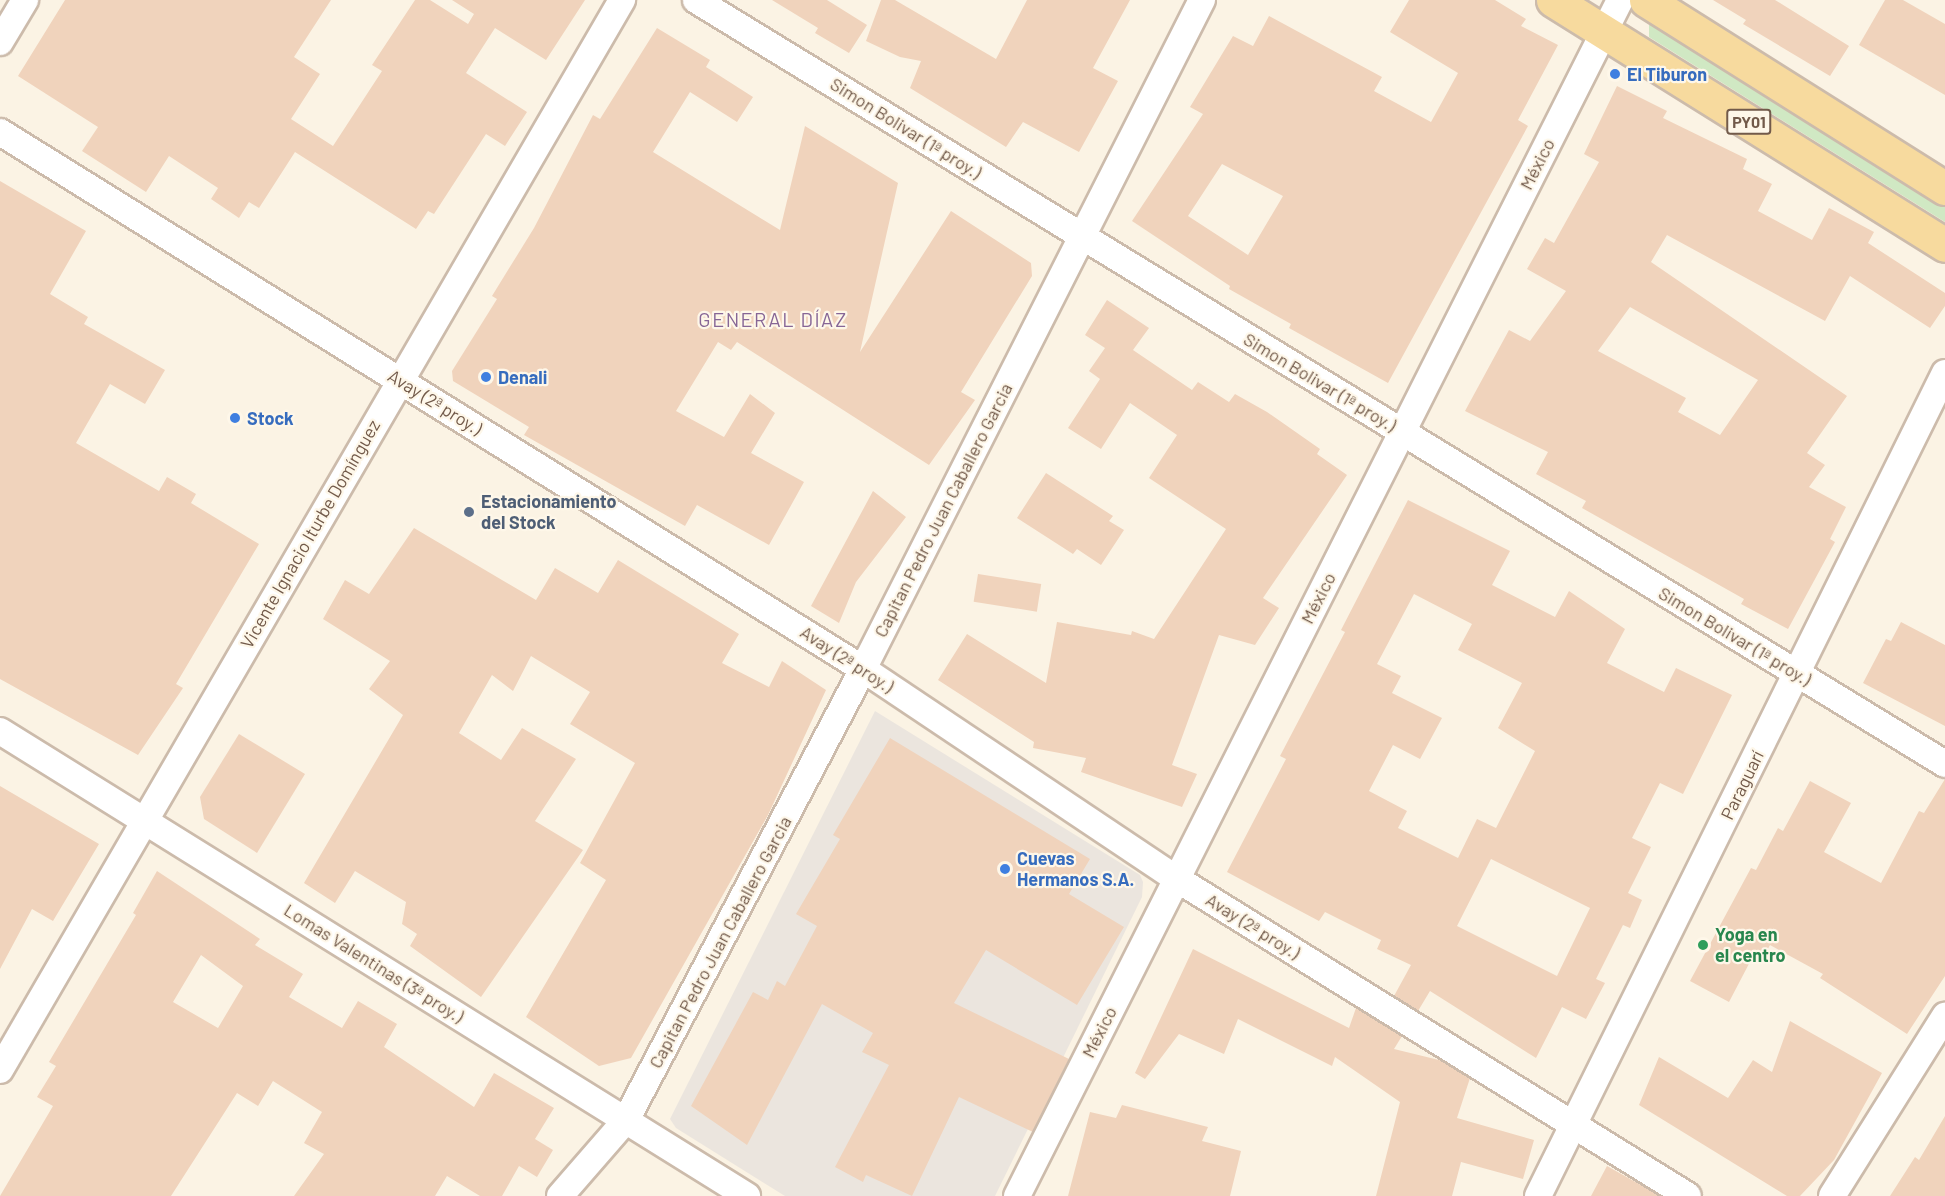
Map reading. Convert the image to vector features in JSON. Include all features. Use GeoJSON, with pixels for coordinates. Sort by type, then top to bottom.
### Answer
{"type":"FeatureCollection","features":[{"type":"Feature","properties":{"kind":"main road","name":"PY01"},"geometry":{"type":"LineString","coordinates":[[1554,0],[1945,245]]}},
{"type":"Feature","properties":{"kind":"main road","name":"PY01"},"geometry":{"type":"LineString","coordinates":[[1646,0],[1945,188]]}},
{"type":"Feature","properties":{"kind":"street"},"geometry":{"type":"LineString","coordinates":[[0,42],[25,0]]}},
{"type":"Feature","properties":{"kind":"street","name":"Vicente Ignacio Iturbe Domínguez"},"geometry":{"type":"LineString","coordinates":[[0,1070],[622,0]]}},
{"type":"Feature","properties":{"kind":"street","name":"Simon Bolivar (1ª proy.)"},"geometry":{"type":"LineString","coordinates":[[696,0],[1945,764]]}},
{"type":"Feature","properties":{"kind":"street","name":"Capitan Pedro Juan Caballero Garcia"},"geometry":{"type":"LineString","coordinates":[[560,1196],[626,1120],[863,669],[1202,0]]}},
{"type":"Feature","properties":{"kind":"street","name":"México"},"geometry":{"type":"LineString","coordinates":[[1017,1196],[1620,0]]}},
{"type":"Feature","properties":{"kind":"street","name":"Avay (2ª proy.)"},"geometry":{"type":"LineString","coordinates":[[0,132],[863,669],[1177,879],[1688,1196]]}},
{"type":"Feature","properties":{"kind":"street","name":"Paraguarí"},"geometry":{"type":"LineString","coordinates":[[1538,1196],[1945,373]]}},
{"type":"Feature","properties":{"kind":"street","name":"Lomas Valentinas (3ª proy.)"},"geometry":{"type":"LineString","coordinates":[[0,731],[747,1196]]}},
{"type":"Feature","properties":{"kind":"street"},"geometry":{"type":"LineString","coordinates":[[1832,1196],[1945,1016]]}},
{"type":"Feature","properties":{"kind":"shaded area"},"geometry":{"type":"Polygon","coordinates":[[[875,711],[1140,875],[1143,882],[1142,897],[995,1196],[785,1196],[676,1128],[670,1119],[875,711]]]}},
{"type":"Feature","properties":{"kind":"green space"},"geometry":{"type":"Polygon","coordinates":[[[1649,25],[1657,25],[1945,205],[1945,222],[1649,37],[1649,25]]]}},
{"type":"Feature","properties":{"kind":"building"},"geometry":{"type":"Polygon","coordinates":[[[65,0],[331,0],[294,57],[320,74],[291,119],[333,146],[382,71],[372,65],[415,0],[430,0],[468,24],[474,14],[452,0],[585,0],[546,60],[495,28],[466,73],[527,112],[505,146],[486,134],[434,214],[428,211],[416,229],[295,152],[259,208],[249,202],[239,218],[211,199],[218,188],[169,156],[146,192],[82,151],[98,127],[18,76],[65,0]]]}},
{"type":"Feature","properties":{"kind":"building"},"geometry":{"type":"Polygon","coordinates":[[[772,0],[827,0],[867,25],[849,53],[815,33],[818,28],[772,0]]]}},
{"type":"Feature","properties":{"kind":"building"},"geometry":{"type":"Polygon","coordinates":[[[881,0],[895,0],[996,59],[1027,0],[1130,0],[1093,68],[1118,81],[1079,152],[1023,122],[1006,147],[910,88],[921,61],[900,57],[866,41],[881,0]]]}},
{"type":"Feature","properties":{"kind":"building"},"geometry":{"type":"Polygon","coordinates":[[[1409,0],[1495,0],[1526,19],[1521,26],[1558,45],[1518,120],[1528,126],[1388,383],[1289,328],[1291,324],[1229,289],[1230,286],[1132,221],[1203,114],[1190,107],[1233,36],[1253,46],[1269,16],[1382,77],[1374,91],[1431,122],[1458,73],[1390,32],[1409,0]],[[1222,164],[1188,216],[1248,255],[1283,196],[1222,164]]]}},
{"type":"Feature","properties":{"kind":"building"},"geometry":{"type":"Polygon","coordinates":[[[1713,0],[1775,0],[1849,46],[1830,76],[1743,24],[1746,20],[1713,0]]]}},
{"type":"Feature","properties":{"kind":"building"},"geometry":{"type":"Polygon","coordinates":[[[1885,0],[1903,0],[1945,24],[1945,95],[1859,45],[1885,0]]]}},
{"type":"Feature","properties":{"kind":"building"},"geometry":{"type":"Polygon","coordinates":[[[657,28],[710,60],[706,67],[753,97],[737,122],[690,92],[653,152],[780,230],[805,126],[898,183],[860,352],[951,211],[1031,263],[1032,276],[961,392],[975,400],[929,465],[737,342],[731,350],[718,342],[676,411],[724,437],[750,394],[775,413],[751,453],[804,482],[769,545],[697,505],[685,526],[524,435],[529,427],[453,381],[452,371],[497,299],[492,296],[534,228],[593,115],[600,119],[657,28]]]}},
{"type":"Feature","properties":{"kind":"building"},"geometry":{"type":"Polygon","coordinates":[[[1617,86],[1667,111],[1663,118],[1747,159],[1743,169],[1772,184],[1758,211],[1812,240],[1829,208],[1874,232],[1868,243],[1945,293],[1945,306],[1930,328],[1850,276],[1825,321],[1667,235],[1651,262],[1847,396],[1807,453],[1825,465],[1809,487],[1846,507],[1830,539],[1835,542],[1788,629],[1741,604],[1744,599],[1582,508],[1586,501],[1536,474],[1548,452],[1465,411],[1509,330],[1530,341],[1566,291],[1527,269],[1545,238],[1554,243],[1599,162],[1584,154],[1617,86]],[[1630,307],[1598,351],[1686,398],[1678,412],[1720,435],[1758,380],[1630,307]]]}},
{"type":"Feature","properties":{"kind":"building"},"geometry":{"type":"Polygon","coordinates":[[[0,181],[86,231],[50,294],[88,317],[84,324],[165,370],[145,404],[110,384],[76,443],[159,491],[167,477],[196,494],[191,503],[259,544],[176,684],[183,688],[138,755],[0,679],[0,181]]]}},
{"type":"Feature","properties":{"kind":"building"},"geometry":{"type":"Polygon","coordinates":[[[1107,300],[1149,328],[1133,350],[1192,390],[1198,382],[1229,402],[1235,394],[1267,412],[1320,449],[1317,454],[1347,475],[1263,598],[1279,608],[1255,645],[1219,635],[1172,765],[1197,774],[1182,807],[1081,772],[1086,758],[1033,748],[1034,742],[938,680],[967,634],[1046,683],[1057,622],[1131,635],[1132,631],[1154,639],[1226,529],[1149,478],[1177,435],[1130,403],[1101,449],[1068,428],[1100,379],[1089,371],[1105,348],[1085,335],[1107,300]]]}},
{"type":"Feature","properties":{"kind":"building"},"geometry":{"type":"Polygon","coordinates":[[[1046,473],[1113,516],[1109,521],[1124,530],[1101,565],[1077,549],[1073,554],[1017,518],[1046,473]]]}},
{"type":"Feature","properties":{"kind":"building"},"geometry":{"type":"Polygon","coordinates":[[[873,491],[906,517],[856,582],[839,623],[811,606],[873,491]]]}},
{"type":"Feature","properties":{"kind":"building"},"geometry":{"type":"Polygon","coordinates":[[[1408,500],[1510,551],[1492,585],[1555,617],[1569,591],[1625,629],[1607,663],[1664,692],[1676,668],[1732,695],[1683,794],[1660,783],[1632,838],[1651,847],[1628,893],[1642,900],[1630,928],[1623,925],[1596,979],[1605,983],[1586,1019],[1562,1007],[1536,1058],[1430,991],[1418,1011],[1394,996],[1411,965],[1377,949],[1381,940],[1325,912],[1319,921],[1227,872],[1286,759],[1280,756],[1345,632],[1341,630],[1408,500]],[[1414,594],[1377,664],[1401,676],[1392,693],[1442,718],[1420,759],[1393,745],[1369,791],[1407,811],[1398,828],[1458,858],[1477,819],[1496,828],[1535,751],[1498,728],[1522,683],[1458,650],[1472,624],[1414,594]],[[1491,859],[1457,926],[1557,976],[1590,908],[1491,859]]]}},
{"type":"Feature","properties":{"kind":"building"},"geometry":{"type":"Polygon","coordinates":[[[414,528],[536,600],[555,568],[598,593],[618,560],[739,634],[722,663],[769,687],[782,661],[826,690],[768,815],[631,1058],[599,1066],[526,1017],[606,880],[580,863],[635,763],[570,724],[590,692],[531,656],[513,691],[492,675],[459,733],[501,760],[522,728],[576,759],[535,821],[583,850],[481,997],[410,946],[417,934],[402,924],[406,902],[355,871],[335,903],[304,883],[403,715],[369,689],[390,661],[323,619],[345,580],[369,594],[414,528]]]}},
{"type":"Feature","properties":{"kind":"building"},"geometry":{"type":"Polygon","coordinates":[[[978,574],[1041,584],[1037,612],[974,602],[978,574]]]}},
{"type":"Feature","properties":{"kind":"building"},"geometry":{"type":"Polygon","coordinates":[[[1901,622],[1945,645],[1945,726],[1863,683],[1886,639],[1891,641],[1901,622]]]}},
{"type":"Feature","properties":{"kind":"building"},"geometry":{"type":"Polygon","coordinates":[[[239,734],[305,774],[257,853],[204,819],[200,797],[239,734]]]}},
{"type":"Feature","properties":{"kind":"building"},"geometry":{"type":"Polygon","coordinates":[[[890,738],[1090,859],[1069,894],[1124,927],[1077,1005],[986,950],[954,1003],[1069,1059],[1033,1132],[959,1097],[912,1196],[866,1175],[863,1182],[835,1167],[889,1065],[862,1052],[873,1033],[822,1004],[747,1145],[691,1106],[753,992],[768,1000],[777,981],[785,986],[817,926],[796,914],[840,839],[833,835],[890,738]]]}},
{"type":"Feature","properties":{"kind":"building"},"geometry":{"type":"Polygon","coordinates":[[[1945,779],[1945,976],[1907,1034],[1820,978],[1823,974],[1770,945],[1760,963],[1752,958],[1729,1002],[1690,981],[1751,868],[1756,870],[1778,828],[1783,831],[1810,781],[1851,803],[1824,852],[1881,883],[1919,811],[1924,813],[1945,779]]]}},
{"type":"Feature","properties":{"kind":"building"},"geometry":{"type":"Polygon","coordinates":[[[0,786],[99,844],[53,921],[32,909],[0,969],[0,786]]]}},
{"type":"Feature","properties":{"kind":"building"},"geometry":{"type":"Polygon","coordinates":[[[157,871],[260,939],[255,945],[303,974],[289,997],[342,1028],[358,1001],[397,1024],[384,1047],[474,1107],[494,1073],[554,1108],[535,1139],[553,1150],[537,1177],[519,1166],[502,1196],[480,1196],[447,1176],[435,1196],[294,1196],[324,1154],[304,1143],[322,1112],[273,1081],[258,1106],[237,1093],[171,1196],[0,1196],[53,1106],[37,1097],[56,1066],[49,1062],[136,915],[133,913],[157,871]],[[201,955],[173,1002],[218,1028],[243,986],[201,955]]]}},
{"type":"Feature","properties":{"kind":"building"},"geometry":{"type":"Polygon","coordinates":[[[1193,949],[1349,1028],[1356,1008],[1402,1036],[1394,1049],[1443,1061],[1470,1078],[1457,1118],[1534,1140],[1523,1179],[1461,1162],[1452,1196],[1376,1196],[1400,1102],[1335,1057],[1332,1066],[1238,1019],[1224,1054],[1179,1034],[1145,1079],[1135,1073],[1193,949]]]}},
{"type":"Feature","properties":{"kind":"building"},"geometry":{"type":"Polygon","coordinates":[[[1790,1021],[1882,1073],[1834,1160],[1800,1196],[1787,1196],[1639,1105],[1659,1057],[1728,1098],[1753,1060],[1772,1072],[1790,1021]]]}},
{"type":"Feature","properties":{"kind":"building"},"geometry":{"type":"Polygon","coordinates":[[[1122,1105],[1208,1127],[1202,1141],[1241,1151],[1230,1196],[1068,1196],[1090,1112],[1116,1118],[1122,1105]]]}},
{"type":"Feature","properties":{"kind":"building"},"geometry":{"type":"Polygon","coordinates":[[[1945,1116],[1945,1196],[1890,1196],[1915,1157],[1919,1160],[1945,1116]]]}},
{"type":"Feature","properties":{"kind":"building"},"geometry":{"type":"Polygon","coordinates":[[[1607,1166],[1648,1189],[1660,1196],[1591,1196],[1607,1166]]]}},
{"type":"Feature","properties":{"kind":"place","name":"El Tiburon"},"geometry":{"type":"Point","coordinates":[1615,74]}},
{"type":"Feature","properties":{"kind":"place","name":"Denali"},"geometry":{"type":"Point","coordinates":[486,377]}},
{"type":"Feature","properties":{"kind":"place","name":"Stock"},"geometry":{"type":"Point","coordinates":[235,418]}},
{"type":"Feature","properties":{"kind":"place","name":"Estacionamiento del Stock"},"geometry":{"type":"Point","coordinates":[469,512]}},
{"type":"Feature","properties":{"kind":"place","name":"Cuevas Hermanos S.A."},"geometry":{"type":"Point","coordinates":[1005,869]}},
{"type":"Feature","properties":{"kind":"place","name":"Yoga en el centro"},"geometry":{"type":"Point","coordinates":[1703,945]}},
{"type":"Feature","properties":{"kind":"district","name":"GENERAL DÍAZ"},"geometry":{"type":"Point","coordinates":[773,319]}}]}
